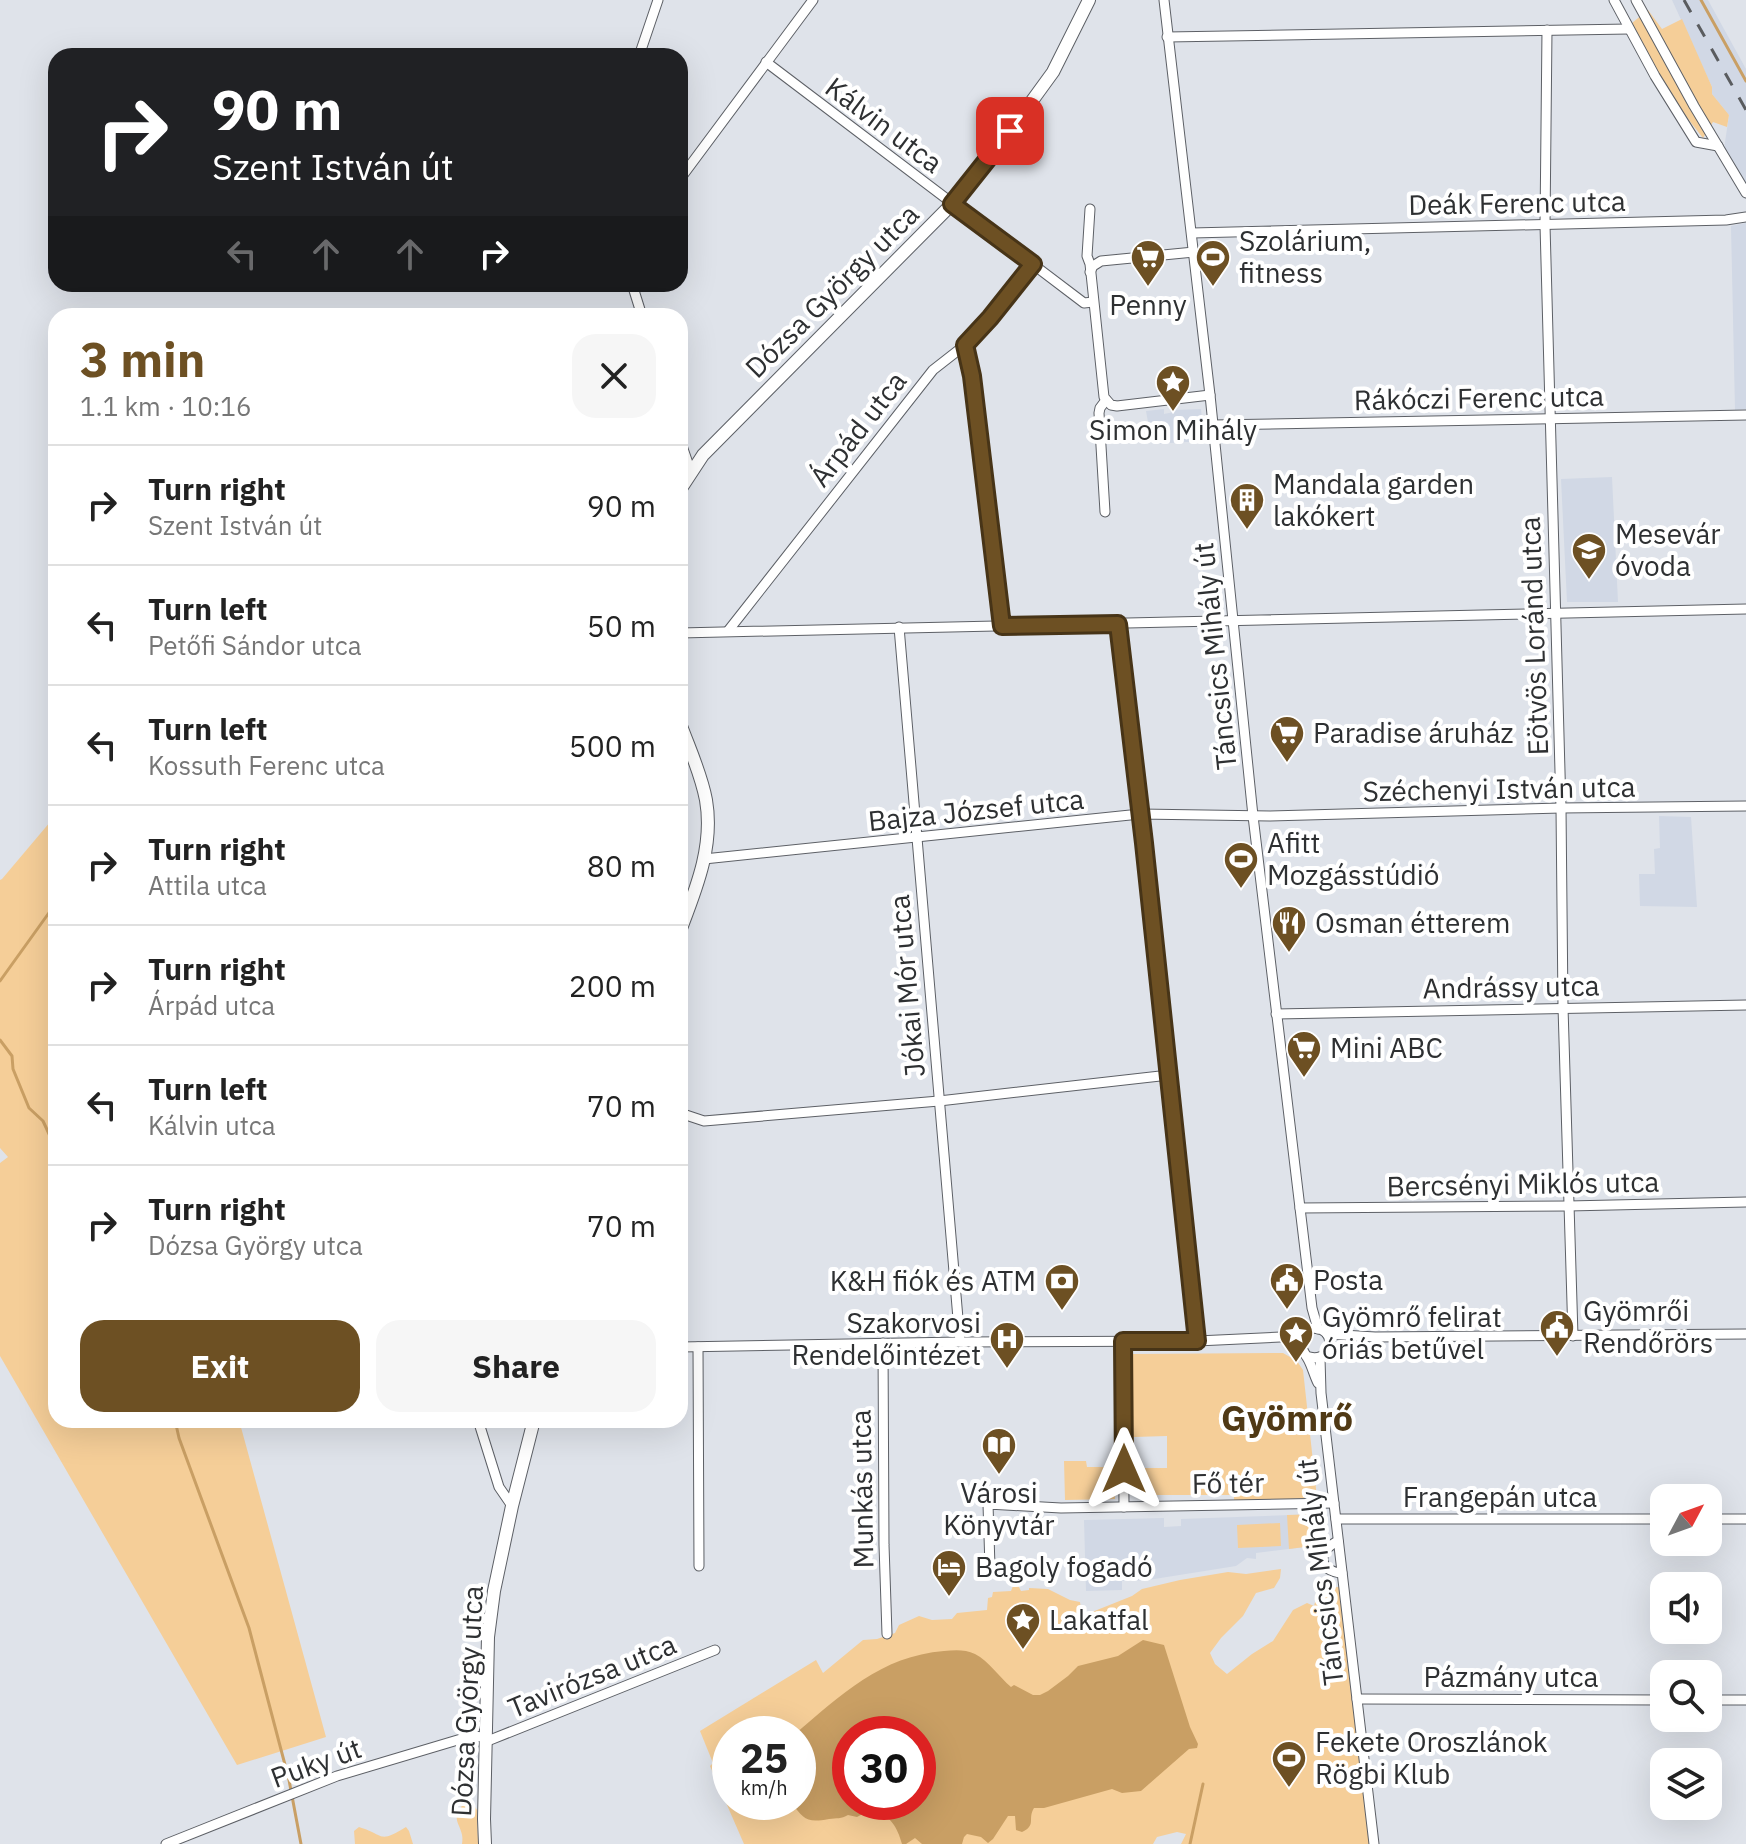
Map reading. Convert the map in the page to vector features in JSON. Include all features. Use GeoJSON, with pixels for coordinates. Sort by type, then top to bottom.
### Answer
{"type":"FeatureCollection","features":[{"type":"Feature","properties":{"kind":"main road","name":"Dózsa György utca"},"geometry":{"type":"LineString","coordinates":[[688,477],[703,455],[726,431],[952,204],[1053,72],[1089,0]]}},
{"type":"Feature","properties":{"kind":"main road"},"geometry":{"type":"LineString","coordinates":[[688,744],[706,800],[708,826],[697,889],[688,911]]}},
{"type":"Feature","properties":{"kind":"main road","name":"Dózsa György utca"},"geometry":{"type":"LineString","coordinates":[[485,1844],[488,1637],[494,1591],[532,1428]]}},
{"type":"Feature","properties":{"kind":"street"},"geometry":{"type":"LineString","coordinates":[[642,48],[658,0]]}},
{"type":"Feature","properties":{"kind":"street"},"geometry":{"type":"LineString","coordinates":[[688,168],[813,0]]}},
{"type":"Feature","properties":{"kind":"street","name":"Táncsics Mihály út"},"geometry":{"type":"LineString","coordinates":[[1164,0],[1210,395],[1253,816],[1314,1332]]}},
{"type":"Feature","properties":{"kind":"street"},"geometry":{"type":"LineString","coordinates":[[1614,0],[1655,76],[1696,142],[1718,146]]}},
{"type":"Feature","properties":{"kind":"street"},"geometry":{"type":"LineString","coordinates":[[1636,0],[1746,193]]}},
{"type":"Feature","properties":{"kind":"street"},"geometry":{"type":"LineString","coordinates":[[1167,37],[1629,29]]}},
{"type":"Feature","properties":{"kind":"street","name":"Eötvös Loránd utca"},"geometry":{"type":"LineString","coordinates":[[1547,30],[1545,225],[1573,1336]]}},
{"type":"Feature","properties":{"kind":"street","name":"Kálvin utca"},"geometry":{"type":"LineString","coordinates":[[766,62],[1084,303],[1093,302]]}},
{"type":"Feature","properties":{"kind":"street"},"geometry":{"type":"LineString","coordinates":[[1090,209],[1087,256],[1106,400],[1117,406],[1210,395]]}},
{"type":"Feature","properties":{"kind":"street","name":"Deák Ferenc utca"},"geometry":{"type":"LineString","coordinates":[[1192,233],[1726,220],[1746,217]]}},
{"type":"Feature","properties":{"kind":"street"},"geometry":{"type":"LineString","coordinates":[[1090,272],[1101,261],[1194,252]]}},
{"type":"Feature","properties":{"kind":"street","name":"Árpád utca"},"geometry":{"type":"LineString","coordinates":[[728,631],[933,370],[965,345],[1033,264]]}},
{"type":"Feature","properties":{"kind":"street"},"geometry":{"type":"LineString","coordinates":[[965,345],[972,376],[1002,626]]}},
{"type":"Feature","properties":{"kind":"street"},"geometry":{"type":"LineString","coordinates":[[1105,512],[1099,413],[1106,400]]}},
{"type":"Feature","properties":{"kind":"street","name":"Rákóczi Ferenc utca"},"geometry":{"type":"LineString","coordinates":[[1213,425],[1746,415]]}},
{"type":"Feature","properties":{"kind":"street"},"geometry":{"type":"LineString","coordinates":[[688,463],[691,472]]}},
{"type":"Feature","properties":{"kind":"street"},"geometry":{"type":"LineString","coordinates":[[688,633],[1746,609]]}},
{"type":"Feature","properties":{"kind":"street"},"geometry":{"type":"LineString","coordinates":[[1118,624],[1197,1341]]}},
{"type":"Feature","properties":{"kind":"street","name":"Jókai Mór utca"},"geometry":{"type":"LineString","coordinates":[[899,627],[960,1342]]}},
{"type":"Feature","properties":{"kind":"street","name":"Széchenyi István utca"},"geometry":{"type":"LineString","coordinates":[[1253,816],[1746,806]]}},
{"type":"Feature","properties":{"kind":"street","name":"Bajza József utca"},"geometry":{"type":"LineString","coordinates":[[704,859],[1140,814],[1253,816]]}},
{"type":"Feature","properties":{"kind":"street","name":"Andrássy utca"},"geometry":{"type":"LineString","coordinates":[[1276,1014],[1746,1005]]}},
{"type":"Feature","properties":{"kind":"street"},"geometry":{"type":"LineString","coordinates":[[688,1116],[704,1121],[939,1101],[1169,1075]]}},
{"type":"Feature","properties":{"kind":"street","name":"Bercsényi Miklós utca"},"geometry":{"type":"LineString","coordinates":[[1300,1208],[1746,1202]]}},
{"type":"Feature","properties":{"kind":"street"},"geometry":{"type":"LineString","coordinates":[[1277,1339],[1313,1359],[1320,1358],[1330,1347],[1330,1340],[1314,1332]]}},
{"type":"Feature","properties":{"kind":"street"},"geometry":{"type":"LineString","coordinates":[[688,1347],[1197,1341],[1277,1339],[1314,1332],[1354,1337],[1746,1334]]}},
{"type":"Feature","properties":{"kind":"street"},"geometry":{"type":"LineString","coordinates":[[1303,1352],[1314,1332]]}},
{"type":"Feature","properties":{"kind":"street"},"geometry":{"type":"LineString","coordinates":[[1330,1347],[1354,1337]]}},
{"type":"Feature","properties":{"kind":"street"},"geometry":{"type":"LineString","coordinates":[[1123,1341],[1124,1507]]}},
{"type":"Feature","properties":{"kind":"street","name":"Munkás utca"},"geometry":{"type":"LineString","coordinates":[[883,1343],[887,1634]]}},
{"type":"Feature","properties":{"kind":"street"},"geometry":{"type":"LineString","coordinates":[[698,1347],[699,1566]]}},
{"type":"Feature","properties":{"kind":"street","name":"Táncsics Mihály út"},"geometry":{"type":"LineString","coordinates":[[1303,1352],[1320,1390]]}},
{"type":"Feature","properties":{"kind":"street","name":"Táncsics Mihály út"},"geometry":{"type":"LineString","coordinates":[[1320,1358],[1320,1390],[1374,1844]]}},
{"type":"Feature","properties":{"kind":"street"},"geometry":{"type":"LineString","coordinates":[[481,1428],[499,1487],[512,1506]]}},
{"type":"Feature","properties":{"kind":"street","name":"Fő tér"},"geometry":{"type":"LineString","coordinates":[[990,1567],[988,1504],[1061,1508],[1334,1503]]}},
{"type":"Feature","properties":{"kind":"street","name":"Frangepán utca"},"geometry":{"type":"LineString","coordinates":[[1336,1519],[1650,1519]]}},
{"type":"Feature","properties":{"kind":"street"},"geometry":{"type":"LineString","coordinates":[[1722,1519],[1746,1519]]}},
{"type":"Feature","properties":{"kind":"street"},"geometry":{"type":"LineString","coordinates":[[1338,1541],[1329,1545],[1322,1560],[1324,1567],[1342,1573]]}},
{"type":"Feature","properties":{"kind":"street","name":"Tavirózsa utca"},"geometry":{"type":"LineString","coordinates":[[485,1740],[715,1650]]}},
{"type":"Feature","properties":{"kind":"street","name":"Pázmány utca"},"geometry":{"type":"LineString","coordinates":[[1357,1699],[1650,1700]]}},
{"type":"Feature","properties":{"kind":"street"},"geometry":{"type":"LineString","coordinates":[[1722,1700],[1746,1700]]}},
{"type":"Feature","properties":{"kind":"street","name":"Puky út"},"geometry":{"type":"LineString","coordinates":[[166,1844],[337,1776],[471,1736],[485,1740]]}},
{"type":"Feature","properties":{"kind":"shaded area"},"geometry":{"type":"Polygon","coordinates":[[[1672,0],[1708,0],[1746,69],[1746,186],[1724,149],[1729,115],[1712,94],[1712,87],[1672,0]]]}},
{"type":"Feature","properties":{"kind":"shaded area"},"geometry":{"type":"Polygon","coordinates":[[[1648,10],[1662,29],[1682,19],[1712,87],[1712,94],[1729,115],[1727,127],[1713,122],[1703,138],[1673,97],[1646,54],[1632,23],[1648,10]]]}},
{"type":"Feature","properties":{"kind":"shaded area"},"geometry":{"type":"Polygon","coordinates":[[[1746,223],[1746,409],[1735,410],[1731,226],[1746,223]]]}},
{"type":"Feature","properties":{"kind":"shaded area"},"geometry":{"type":"Polygon","coordinates":[[[1164,409],[1164,414],[1174,410],[1201,409],[1204,441],[1152,444],[1146,411],[1164,409]]]}},
{"type":"Feature","properties":{"kind":"shaded area"},"geometry":{"type":"Polygon","coordinates":[[[1612,477],[1618,602],[1567,602],[1561,479],[1612,477]]]}},
{"type":"Feature","properties":{"kind":"shaded area"},"geometry":{"type":"Polygon","coordinates":[[[1659,816],[1691,817],[1697,907],[1640,906],[1639,874],[1655,874],[1654,849],[1660,848],[1659,816]]]}},
{"type":"Feature","properties":{"kind":"shaded area"},"geometry":{"type":"Polygon","coordinates":[[[48,824],[48,1428],[241,1428],[326,1737],[237,1765],[0,1356],[0,1163],[8,1157],[0,1148],[2,879],[48,824]]]}},
{"type":"Feature","properties":{"kind":"shaded area"},"geometry":{"type":"Polygon","coordinates":[[[1283,1353],[1297,1361],[1303,1370],[1317,1498],[1234,1501],[1234,1495],[1133,1495],[1132,1354],[1283,1353]],[[1167,1436],[1134,1437],[1134,1468],[1167,1468],[1167,1436]]]}},
{"type":"Feature","properties":{"kind":"shaded area"},"geometry":{"type":"Polygon","coordinates":[[[1064,1461],[1086,1461],[1087,1467],[1114,1467],[1115,1499],[1065,1500],[1064,1461]]]}},
{"type":"Feature","properties":{"kind":"shaded area"},"geometry":{"type":"Polygon","coordinates":[[[1318,1514],[1321,1545],[1256,1553],[1256,1559],[1247,1558],[1236,1566],[1148,1580],[1122,1581],[1122,1590],[1086,1591],[1084,1520],[1164,1518],[1164,1527],[1181,1526],[1181,1519],[1318,1514]]]}},
{"type":"Feature","properties":{"kind":"shaded area"},"geometry":{"type":"Polygon","coordinates":[[[1318,1514],[1321,1545],[1289,1549],[1287,1515],[1318,1514]]]}},
{"type":"Feature","properties":{"kind":"shaded area"},"geometry":{"type":"Polygon","coordinates":[[[1280,1523],[1281,1546],[1238,1548],[1237,1525],[1280,1523]]]}},
{"type":"Feature","properties":{"kind":"shaded area"},"geometry":{"type":"Polygon","coordinates":[[[1281,1569],[1274,1588],[1256,1593],[1243,1616],[1210,1653],[1215,1664],[1227,1674],[1273,1641],[1293,1610],[1307,1603],[1314,1606],[1319,1588],[1339,1587],[1370,1844],[1181,1844],[1186,1834],[1177,1832],[1157,1837],[1153,1844],[744,1844],[734,1820],[816,1820],[816,1716],[725,1716],[816,1660],[823,1673],[863,1640],[895,1633],[899,1625],[919,1616],[932,1620],[952,1619],[957,1613],[987,1610],[988,1598],[992,1597],[993,1592],[1011,1591],[1013,1586],[1018,1585],[1021,1591],[1029,1588],[1048,1589],[1080,1602],[1082,1616],[1142,1589],[1228,1572],[1246,1574],[1281,1569]]]}},
{"type":"Feature","properties":{"kind":"shaded area"},"geometry":{"type":"Polygon","coordinates":[[[1143,1640],[1164,1645],[1197,1748],[1189,1749],[1141,1791],[1122,1793],[1112,1789],[1034,1808],[1031,1824],[1022,1832],[1016,1830],[1015,1816],[1008,1816],[988,1843],[981,1837],[967,1834],[962,1844],[922,1844],[915,1838],[902,1844],[889,1820],[936,1820],[936,1716],[832,1716],[832,1819],[816,1821],[811,1820],[816,1820],[816,1717],[881,1669],[921,1654],[971,1652],[1011,1687],[1014,1685],[1033,1695],[1040,1695],[1078,1666],[1118,1656],[1143,1640]]]}},
{"type":"Feature","properties":{"kind":"shaded area"},"geometry":{"type":"Polygon","coordinates":[[[712,1724],[712,1761],[700,1731],[712,1724]]]}},
{"type":"Feature","properties":{"kind":"shaded area"},"geometry":{"type":"Polygon","coordinates":[[[465,1803],[474,1805],[477,1810],[478,1844],[462,1844],[457,1814],[465,1803]]]}},
{"type":"Feature","properties":{"kind":"shaded area"},"geometry":{"type":"Polygon","coordinates":[[[359,1827],[386,1837],[406,1827],[413,1844],[355,1844],[354,1831],[359,1827]]]}},
{"type":"Feature","properties":{"kind":"waterway"},"geometry":{"type":"LineString","coordinates":[[1701,0],[1746,81]]}},
{"type":"Feature","properties":{"kind":"waterway"},"geometry":{"type":"LineString","coordinates":[[0,981],[48,914]]}},
{"type":"Feature","properties":{"kind":"waterway"},"geometry":{"type":"LineString","coordinates":[[0,1040],[12,1056],[13,1069],[29,1108],[43,1121],[48,1132]]}},
{"type":"Feature","properties":{"kind":"waterway"},"geometry":{"type":"LineString","coordinates":[[177,1428],[249,1628],[289,1780],[301,1844]]}},
{"type":"Feature","properties":{"kind":"waterway"},"geometry":{"type":"LineString","coordinates":[[1190,1844],[1203,1784]]}},
{"type":"Feature","properties":{"kind":"railway"},"geometry":{"type":"LineString","coordinates":[[1684,0],[1746,110]]}},
{"type":"Feature","properties":{"kind":"place","name":"Penny"},"geometry":{"type":"Point","coordinates":[1148,288]}},
{"type":"Feature","properties":{"kind":"place","name":"Szolárium, fitness"},"geometry":{"type":"Point","coordinates":[1213,288]}},
{"type":"Feature","properties":{"kind":"place","name":"Simon Mihály"},"geometry":{"type":"Point","coordinates":[1173,413]}},
{"type":"Feature","properties":{"kind":"place","name":"Mandala garden lakókert"},"geometry":{"type":"Point","coordinates":[1247,531]}},
{"type":"Feature","properties":{"kind":"place","name":"Mesevár óvoda"},"geometry":{"type":"Point","coordinates":[1589,581]}},
{"type":"Feature","properties":{"kind":"place","name":"Paradise áruház"},"geometry":{"type":"Point","coordinates":[1287,764]}},
{"type":"Feature","properties":{"kind":"place","name":"Afitt Mozgásstúdió"},"geometry":{"type":"Point","coordinates":[1241,890]}},
{"type":"Feature","properties":{"kind":"place","name":"Osman étterem"},"geometry":{"type":"Point","coordinates":[1289,954]}},
{"type":"Feature","properties":{"kind":"place","name":"Mini ABC"},"geometry":{"type":"Point","coordinates":[1304,1079]}},
{"type":"Feature","properties":{"kind":"place","name":"Posta"},"geometry":{"type":"Point","coordinates":[1287,1311]}},
{"type":"Feature","properties":{"kind":"place","name":"K&H fiók és ATM"},"geometry":{"type":"Point","coordinates":[1062,1312]}},
{"type":"Feature","properties":{"kind":"place","name":"Gyömrői Rendőrörs"},"geometry":{"type":"Point","coordinates":[1557,1358]}},
{"type":"Feature","properties":{"kind":"place","name":"Gyömrő felirat óriás betűvel"},"geometry":{"type":"Point","coordinates":[1296,1364]}},
{"type":"Feature","properties":{"kind":"place","name":"Szakorvosi Rendelőintézet"},"geometry":{"type":"Point","coordinates":[1007,1370]}},
{"type":"Feature","properties":{"kind":"place","name":"Városi Könyvtár"},"geometry":{"type":"Point","coordinates":[999,1476]}},
{"type":"Feature","properties":{"kind":"place","name":"Bagoly fogadó"},"geometry":{"type":"Point","coordinates":[949,1598]}},
{"type":"Feature","properties":{"kind":"place","name":"Lakatfal"},"geometry":{"type":"Point","coordinates":[1023,1651]}},
{"type":"Feature","properties":{"kind":"place","name":"Fekete Oroszlánok Rögbi Klub"},"geometry":{"type":"Point","coordinates":[1289,1789]}},
{"type":"Feature","properties":{"kind":"district","name":"Gyömrő"},"geometry":{"type":"Point","coordinates":[1287,1418]}},
{"type":"Feature","properties":{"kind":"route"},"geometry":{"type":"LineString","coordinates":[[1010,131],[952,204],[1033,264],[965,345],[972,376],[1002,626],[1118,624],[1197,1341],[1123,1341],[1124,1469]]}}]}
